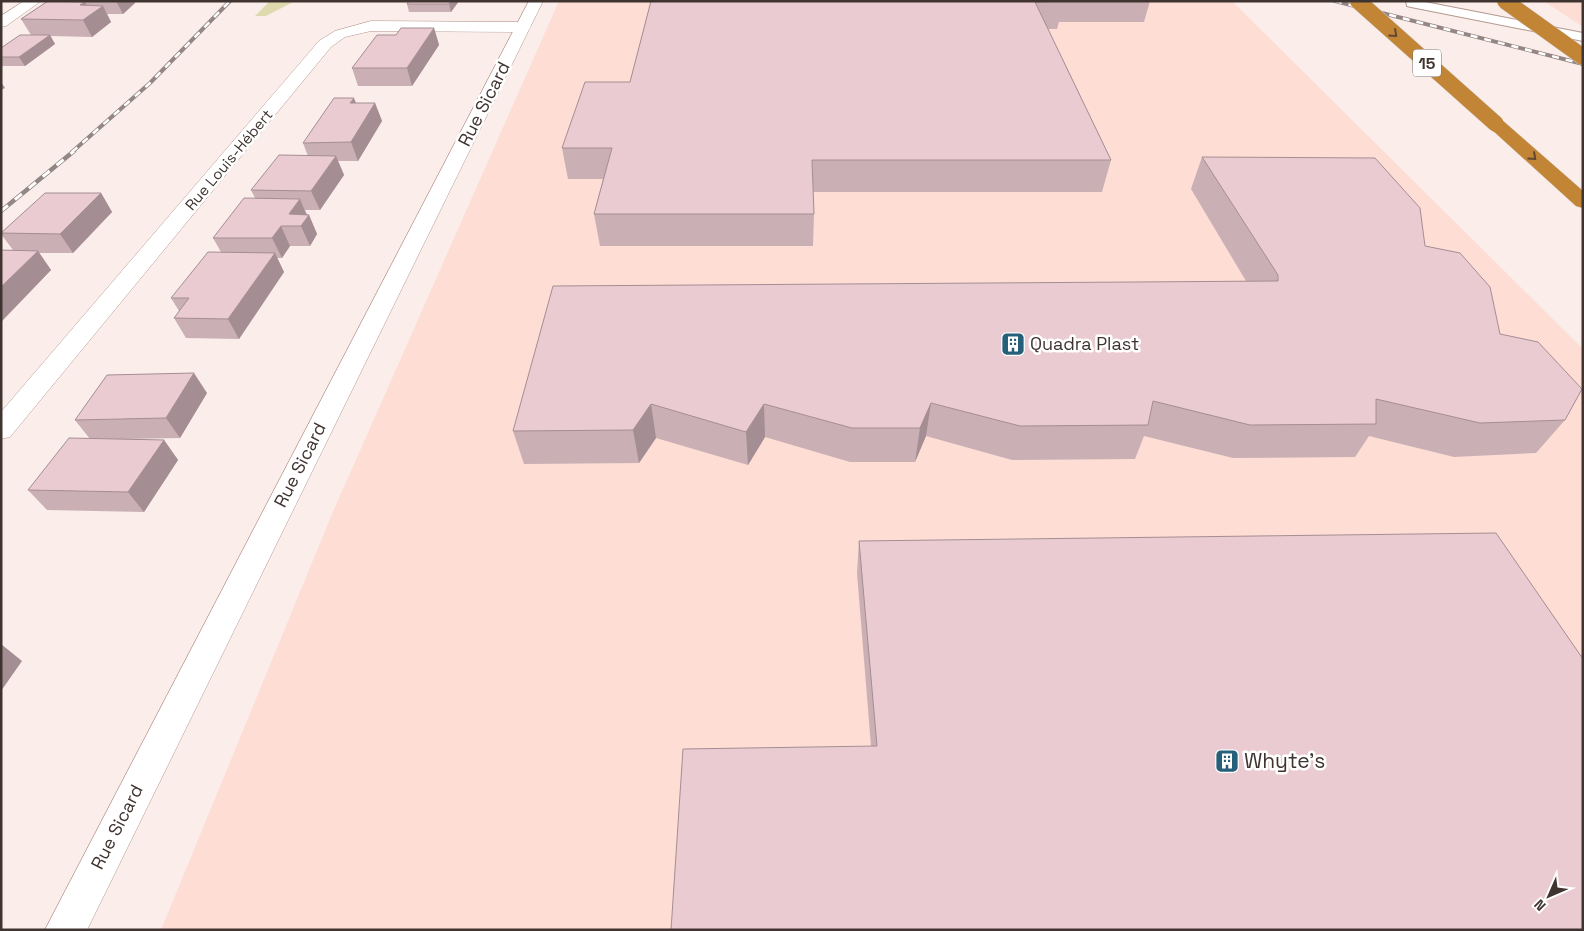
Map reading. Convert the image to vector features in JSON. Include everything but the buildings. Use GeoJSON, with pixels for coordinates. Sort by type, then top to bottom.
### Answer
{"type":"FeatureCollection","features":[{"type":"Feature","properties":{"kind":"highway","name":"15"},"geometry":{"type":"LineString","coordinates":[[1358,1],[1583,202]]}},
{"type":"Feature","properties":{"kind":"highway"},"geometry":{"type":"LineString","coordinates":[[1505,1],[1583,57]]}},
{"type":"Feature","properties":{"kind":"street"},"geometry":{"type":"LineString","coordinates":[[1,23],[34,1]]}},
{"type":"Feature","properties":{"kind":"street","name":"Rue Sicard"},"geometry":{"type":"LineString","coordinates":[[66,930],[536,1]]}},
{"type":"Feature","properties":{"kind":"street","name":"Rue Louis-Hébert"},"geometry":{"type":"LineString","coordinates":[[1,430],[325,44],[334,37],[354,29],[384,25],[523,27]]}},
{"type":"Feature","properties":{"kind":"lane"},"geometry":{"type":"LineString","coordinates":[[1411,2],[1583,37]]}},
{"type":"Feature","properties":{"kind":"shaded area"},"geometry":{"type":"Polygon","coordinates":[[[270,1],[295,1],[266,16],[255,16],[270,1]]]}},
{"type":"Feature","properties":{"kind":"shaded area"},"geometry":{"type":"Polygon","coordinates":[[[559,1],[1232,1],[1583,349],[1583,930],[161,930],[332,514],[559,1]]]}},
{"type":"Feature","properties":{"kind":"shaded area"},"geometry":{"type":"Polygon","coordinates":[[[1544,1],[1583,1],[1583,27],[1544,1]]]}},
{"type":"Feature","properties":{"kind":"railway"},"geometry":{"type":"LineString","coordinates":[[72,152],[150,83],[230,1]]}},
{"type":"Feature","properties":{"kind":"railway"},"geometry":{"type":"LineString","coordinates":[[1335,1],[1583,64]]}},
{"type":"Feature","properties":{"kind":"railway"},"geometry":{"type":"LineString","coordinates":[[1,211],[74,151]]}},
{"type":"Feature","properties":{"kind":"place","name":"Quadra Plast"},"geometry":{"type":"Point","coordinates":[1013,344]}},
{"type":"Feature","properties":{"kind":"place","name":"Whyte's"},"geometry":{"type":"Point","coordinates":[1227,761]}}]}
